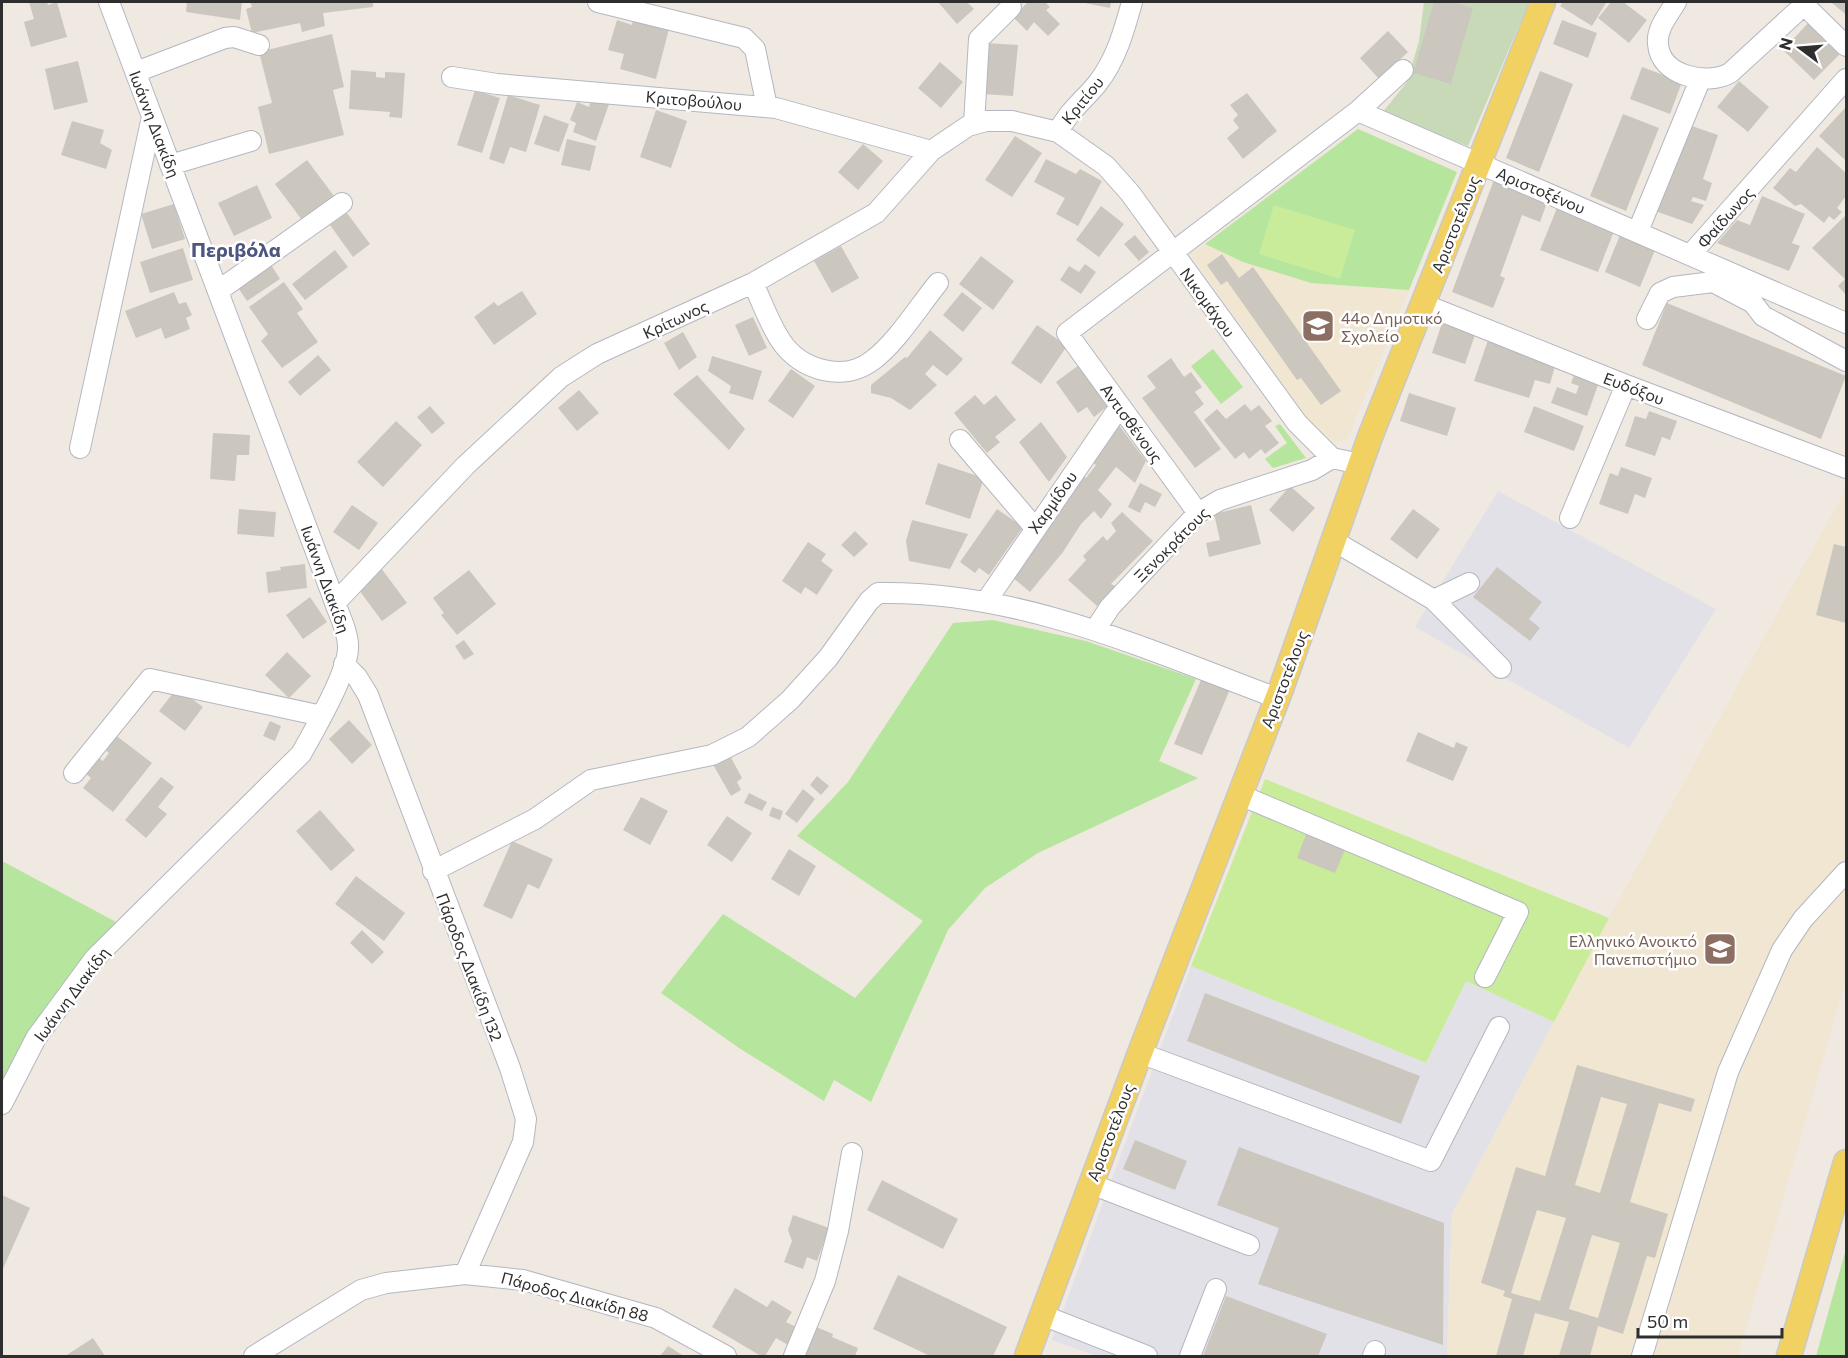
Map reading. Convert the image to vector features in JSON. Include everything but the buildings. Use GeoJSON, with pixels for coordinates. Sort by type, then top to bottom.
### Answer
{"type":"FeatureCollection","features":[{"type":"Feature","properties":{"kind":"main road","name":"Αριστοτέλους"},"geometry":{"type":"LineString","coordinates":[[1027,1356],[1140,1053],[1277,698],[1360,464],[1543,2]]}},
{"type":"Feature","properties":{"kind":"main road"},"geometry":{"type":"LineString","coordinates":[[1789,1356],[1846,1162]]}},
{"type":"Feature","properties":{"kind":"street","name":"Ιωάννη Διακίδη"},"geometry":{"type":"LineString","coordinates":[[2,1104],[36,1038],[83,972],[126,925],[285,772],[300,754],[322,716],[345,664],[347,639],[335,603],[109,2]]}},
{"type":"Feature","properties":{"kind":"street"},"geometry":{"type":"LineString","coordinates":[[598,2],[744,38],[755,49],[767,107]]}},
{"type":"Feature","properties":{"kind":"street","name":"Κριτίου"},"geometry":{"type":"LineString","coordinates":[[1058,132],[1069,113],[1096,85],[1109,65],[1124,32],[1132,2]]}},
{"type":"Feature","properties":{"kind":"street"},"geometry":{"type":"LineString","coordinates":[[1676,2],[1660,32],[1659,50],[1672,67],[1700,80],[1716,79],[1730,73],[1803,3],[1846,46]]}},
{"type":"Feature","properties":{"kind":"street"},"geometry":{"type":"LineString","coordinates":[[974,124],[979,39],[1011,7]]}},
{"type":"Feature","properties":{"kind":"street"},"geometry":{"type":"LineString","coordinates":[[136,72],[225,38],[234,37],[259,45]]}},
{"type":"Feature","properties":{"kind":"street"},"geometry":{"type":"LineString","coordinates":[[1172,252],[1358,111],[1403,70]]}},
{"type":"Feature","properties":{"kind":"street","name":"Κριτοβούλου"},"geometry":{"type":"LineString","coordinates":[[452,77],[497,84],[767,107],[931,151]]}},
{"type":"Feature","properties":{"kind":"street","name":"Φαίδωνος"},"geometry":{"type":"LineString","coordinates":[[1846,79],[1691,254],[1718,275],[1846,323]]}},
{"type":"Feature","properties":{"kind":"street"},"geometry":{"type":"LineString","coordinates":[[1638,231],[1700,80]]}},
{"type":"Feature","properties":{"kind":"street","name":"Αριστοξένου"},"geometry":{"type":"LineString","coordinates":[[1358,111],[1691,254]]}},
{"type":"Feature","properties":{"kind":"street"},"geometry":{"type":"LineString","coordinates":[[80,448],[152,116]]}},
{"type":"Feature","properties":{"kind":"street","name":"Κρίτωνος"},"geometry":{"type":"LineString","coordinates":[[335,603],[466,465],[561,377],[597,354],[753,283],[880,211],[931,151],[974,124],[1012,121],[1058,132]]}},
{"type":"Feature","properties":{"kind":"street","name":"Νικομάχου"},"geometry":{"type":"LineString","coordinates":[[1058,132],[1083,147],[1114,174],[1279,401],[1332,458]]}},
{"type":"Feature","properties":{"kind":"street"},"geometry":{"type":"LineString","coordinates":[[171,165],[251,141]]}},
{"type":"Feature","properties":{"kind":"street"},"geometry":{"type":"LineString","coordinates":[[218,291],[342,202]]}},
{"type":"Feature","properties":{"kind":"street","name":"Αντισθένους"},"geometry":{"type":"LineString","coordinates":[[1172,252],[1067,333],[1198,513]]}},
{"type":"Feature","properties":{"kind":"street"},"geometry":{"type":"LineString","coordinates":[[1647,319],[1660,293],[1673,287],[1718,275],[1753,303],[1763,316],[1846,361]]}},
{"type":"Feature","properties":{"kind":"street"},"geometry":{"type":"LineString","coordinates":[[753,283],[776,333],[789,351],[822,370],[841,373],[856,370],[874,360],[938,283]]}},
{"type":"Feature","properties":{"kind":"street","name":"Ευδόξου"},"geometry":{"type":"LineString","coordinates":[[1423,304],[1626,385],[1846,468]]}},
{"type":"Feature","properties":{"kind":"street"},"geometry":{"type":"LineString","coordinates":[[1570,518],[1626,385]]}},
{"type":"Feature","properties":{"kind":"street","name":"Χαρμίδου"},"geometry":{"type":"LineString","coordinates":[[987,600],[1120,406]]}},
{"type":"Feature","properties":{"kind":"street"},"geometry":{"type":"LineString","coordinates":[[960,440],[1035,528]]}},
{"type":"Feature","properties":{"kind":"street"},"geometry":{"type":"LineString","coordinates":[[1332,458],[1360,464]]}},
{"type":"Feature","properties":{"kind":"street","name":"Ξενοκράτους"},"geometry":{"type":"LineString","coordinates":[[1095,630],[1110,607],[1145,567],[1198,513],[1220,500],[1302,473],[1332,458]]}},
{"type":"Feature","properties":{"kind":"street"},"geometry":{"type":"LineString","coordinates":[[1334,541],[1434,600],[1501,668]]}},
{"type":"Feature","properties":{"kind":"street"},"geometry":{"type":"LineString","coordinates":[[1434,600],[1469,583]]}},
{"type":"Feature","properties":{"kind":"street"},"geometry":{"type":"LineString","coordinates":[[433,871],[535,819],[591,780],[712,755],[748,737],[790,700],[828,658],[869,601],[878,593],[987,600],[1095,630],[1277,698]]}},
{"type":"Feature","properties":{"kind":"street","name":"Πάροδος Διακίδη 132"},"geometry":{"type":"LineString","coordinates":[[345,664],[357,676],[368,695],[433,871],[510,1068],[526,1119],[523,1142],[465,1274]]}},
{"type":"Feature","properties":{"kind":"street"},"geometry":{"type":"LineString","coordinates":[[74,773],[150,679],[322,716]]}},
{"type":"Feature","properties":{"kind":"street"},"geometry":{"type":"LineString","coordinates":[[1240,795],[1518,912],[1485,977]]}},
{"type":"Feature","properties":{"kind":"street"},"geometry":{"type":"LineString","coordinates":[[1642,1356],[1728,1072],[1782,950],[1803,920],[1846,872]]}},
{"type":"Feature","properties":{"kind":"street"},"geometry":{"type":"LineString","coordinates":[[1140,1053],[1431,1161],[1499,1027]]}},
{"type":"Feature","properties":{"kind":"street"},"geometry":{"type":"LineString","coordinates":[[794,1356],[825,1281],[838,1231],[852,1153]]}},
{"type":"Feature","properties":{"kind":"street"},"geometry":{"type":"LineString","coordinates":[[1091,1185],[1249,1245]]}},
{"type":"Feature","properties":{"kind":"street","name":"Πάροδος Διακίδη 88"},"geometry":{"type":"LineString","coordinates":[[254,1356],[361,1290],[386,1282],[465,1274],[523,1280],[656,1317],[726,1356]]}},
{"type":"Feature","properties":{"kind":"street"},"geometry":{"type":"LineString","coordinates":[[1190,1356],[1216,1289]]}},
{"type":"Feature","properties":{"kind":"street"},"geometry":{"type":"LineString","coordinates":[[1042,1315],[1147,1356]]}},
{"type":"Feature","properties":{"kind":"shaded area","name":"44ο Δημοτικό Σχολείο"},"geometry":{"type":"Polygon","coordinates":[[[1205,244],[1243,262],[1311,283],[1409,290],[1347,439],[1335,443],[1307,418],[1190,254],[1205,244]]]}},
{"type":"Feature","properties":{"kind":"shaded area","name":"Ελληνικό Ανοικτό Πανεπιστήμιο"},"geometry":{"type":"Polygon","coordinates":[[[1846,489],[1846,979],[1738,1356],[1447,1356],[1452,1214],[1609,918],[1846,489]]]}},
{"type":"Feature","properties":{"kind":"shaded area"},"geometry":{"type":"Polygon","coordinates":[[[1498,491],[1716,609],[1629,748],[1415,627],[1498,491]]]}},
{"type":"Feature","properties":{"kind":"shaded area"},"geometry":{"type":"Polygon","coordinates":[[[1191,966],[1426,1063],[1466,981],[1554,1022],[1452,1214],[1447,1356],[1096,1356],[1052,1340],[1191,966]]]}},
{"type":"Feature","properties":{"kind":"green space"},"geometry":{"type":"Polygon","coordinates":[[[1424,2],[1529,2],[1468,146],[1382,113],[1407,82],[1419,41],[1424,2]]]}},
{"type":"Feature","properties":{"kind":"green space"},"geometry":{"type":"Polygon","coordinates":[[[1358,129],[1457,172],[1409,290],[1311,283],[1243,262],[1205,244],[1358,129]]]}},
{"type":"Feature","properties":{"kind":"green space"},"geometry":{"type":"Polygon","coordinates":[[[1274,205],[1355,230],[1340,279],[1259,254],[1274,205]]]}},
{"type":"Feature","properties":{"kind":"green space"},"geometry":{"type":"Polygon","coordinates":[[[1213,349],[1243,387],[1221,404],[1191,366],[1213,349]]]}},
{"type":"Feature","properties":{"kind":"green space"},"geometry":{"type":"Polygon","coordinates":[[[1280,424],[1306,458],[1273,468],[1265,459],[1287,443],[1275,426],[1280,424]]]}},
{"type":"Feature","properties":{"kind":"green space"},"geometry":{"type":"Polygon","coordinates":[[[993,620],[1086,641],[1196,679],[1159,761],[1198,778],[1038,853],[985,888],[948,930],[871,1102],[834,1080],[824,1101],[739,1048],[661,993],[723,914],[855,998],[923,921],[797,836],[848,782],[953,623],[993,620]]]}},
{"type":"Feature","properties":{"kind":"green space"},"geometry":{"type":"Polygon","coordinates":[[[1265,779],[1609,918],[1554,1022],[1466,981],[1426,1063],[1191,966],[1265,779]]]}},
{"type":"Feature","properties":{"kind":"green space"},"geometry":{"type":"Polygon","coordinates":[[[2,861],[118,923],[2,1091],[2,861]]]}},
{"type":"Feature","properties":{"kind":"green space"},"geometry":{"type":"Polygon","coordinates":[[[1846,1249],[1846,1356],[1816,1356],[1846,1249]]]}},
{"type":"Feature","properties":{"kind":"place","name":"44ο Δημοτικό Σχολείο"},"geometry":{"type":"Point","coordinates":[1318,326]}},
{"type":"Feature","properties":{"kind":"place","name":"Ελληνικό Ανοικτό Πανεπιστήμιο"},"geometry":{"type":"Point","coordinates":[1720,949]}},
{"type":"Feature","properties":{"kind":"district","name":"Περιβόλα"},"geometry":{"type":"Point","coordinates":[236,249]}}]}
